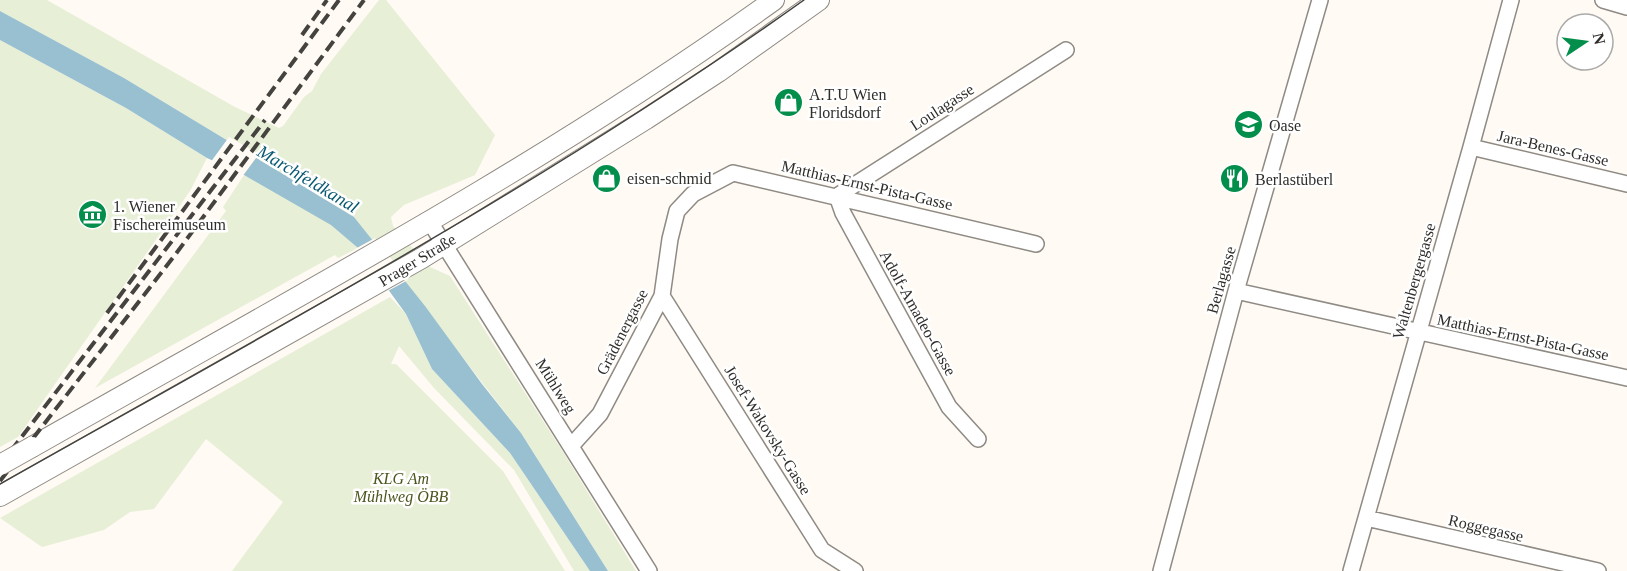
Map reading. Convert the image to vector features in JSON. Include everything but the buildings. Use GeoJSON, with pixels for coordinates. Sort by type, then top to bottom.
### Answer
{"type":"FeatureCollection","features":[{"type":"Feature","properties":{"kind":"main road","name":"Prager Straße"},"geometry":{"type":"LineString","coordinates":[[0,465],[430,222],[575,134],[699,54],[774,0]]}},
{"type":"Feature","properties":{"kind":"main road","name":"Prager Straße"},"geometry":{"type":"LineString","coordinates":[[0,496],[422,258],[655,114],[819,0]]}},
{"type":"Feature","properties":{"kind":"street","name":"Berlagasse"},"geometry":{"type":"LineString","coordinates":[[1161,571],[1236,291],[1320,0]]}},
{"type":"Feature","properties":{"kind":"street","name":"Waltenbergergasse"},"geometry":{"type":"LineString","coordinates":[[1351,571],[1472,147],[1511,0]]}},
{"type":"Feature","properties":{"kind":"street"},"geometry":{"type":"LineString","coordinates":[[1603,0],[1627,7]]}},
{"type":"Feature","properties":{"kind":"street","name":"Loulagasse"},"geometry":{"type":"LineString","coordinates":[[837,196],[1066,50]]}},
{"type":"Feature","properties":{"kind":"street","name":"Jara-Benes-Gasse"},"geometry":{"type":"LineString","coordinates":[[1472,147],[1627,184]]}},
{"type":"Feature","properties":{"kind":"street","name":"Matthias-Ernst-Pista-Gasse"},"geometry":{"type":"LineString","coordinates":[[693,194],[733,173],[1036,243]]}},
{"type":"Feature","properties":{"kind":"street","name":"Grädenergasse"},"geometry":{"type":"LineString","coordinates":[[572,445],[600,414],[662,296],[670,239],[677,211],[693,194]]}},
{"type":"Feature","properties":{"kind":"street","name":"Adolf-Amadeo-Gasse"},"geometry":{"type":"LineString","coordinates":[[837,196],[843,213],[949,407],[978,439]]}},
{"type":"Feature","properties":{"kind":"street","name":"Mühlweg"},"geometry":{"type":"LineString","coordinates":[[430,222],[649,571]]}},
{"type":"Feature","properties":{"kind":"street","name":"Matthias-Ernst-Pista-Gasse"},"geometry":{"type":"LineString","coordinates":[[1236,291],[1627,378]]}},
{"type":"Feature","properties":{"kind":"street","name":"Josef-Wakovsky-Gasse"},"geometry":{"type":"LineString","coordinates":[[662,296],[822,550],[855,571]]}},
{"type":"Feature","properties":{"kind":"street","name":"Roggegasse"},"geometry":{"type":"LineString","coordinates":[[1366,518],[1598,571]]}},
{"type":"Feature","properties":{"kind":"green space"},"geometry":{"type":"Polygon","coordinates":[[[0,0],[47,0],[235,107],[279,128],[283,126],[304,97],[312,91],[321,74],[379,0],[386,0],[495,135],[475,175],[404,205],[391,217],[393,226],[430,267],[450,276],[636,571],[608,571],[521,433],[354,217],[124,78],[0,11],[0,0]]]}},
{"type":"Feature","properties":{"kind":"green space"},"geometry":{"type":"Polygon","coordinates":[[[0,40],[126,108],[207,158],[190,191],[18,437],[0,447],[0,40]]]}},
{"type":"Feature","properties":{"kind":"green space"},"geometry":{"type":"Polygon","coordinates":[[[244,175],[327,221],[358,248],[338,258],[335,255],[95,388],[226,211],[223,207],[244,175]]]}},
{"type":"Feature","properties":{"kind":"green space","name":"KLG Am Mühlweg ÖBB"},"geometry":{"type":"Polygon","coordinates":[[[390,297],[406,314],[432,369],[510,453],[590,571],[574,571],[514,470],[434,388],[399,346],[391,364],[396,364],[503,471],[565,571],[232,571],[283,502],[206,439],[154,509],[130,512],[104,530],[42,547],[0,518],[390,297]]]}},
{"type":"Feature","properties":{"kind":"water"},"geometry":{"type":"Polygon","coordinates":[[[0,11],[124,78],[354,217],[521,433],[608,571],[590,571],[510,453],[432,369],[406,314],[358,248],[331,225],[244,175],[207,158],[126,108],[0,40],[0,11]]]}},
{"type":"Feature","properties":{"kind":"pier"},"geometry":{"type":"Polygon","coordinates":[[[229,137],[259,154],[242,177],[210,163],[229,137]]]}},
{"type":"Feature","properties":{"kind":"pier"},"geometry":{"type":"Polygon","coordinates":[[[375,238],[408,280],[386,292],[355,249],[375,238]]]}},
{"type":"Feature","properties":{"kind":"tram line"},"geometry":{"type":"LineString","coordinates":[[0,484],[307,311],[510,193],[707,67],[804,0]]}},
{"type":"Feature","properties":{"kind":"railway"},"geometry":{"type":"LineString","coordinates":[[302,35],[327,0]]}},
{"type":"Feature","properties":{"kind":"railway"},"geometry":{"type":"LineString","coordinates":[[107,313],[339,0]]}},
{"type":"Feature","properties":{"kind":"railway"},"geometry":{"type":"LineString","coordinates":[[0,481],[175,255],[364,0]]}},
{"type":"Feature","properties":{"kind":"railway"},"geometry":{"type":"LineString","coordinates":[[0,465],[265,120]]}},
{"type":"Feature","properties":{"kind":"place","name":"A.T.U Wien Floridsdorf"},"geometry":{"type":"Point","coordinates":[788,103]}},
{"type":"Feature","properties":{"kind":"place","name":"Oase"},"geometry":{"type":"Point","coordinates":[1248,125]}},
{"type":"Feature","properties":{"kind":"place","name":"eisen-schmid"},"geometry":{"type":"Point","coordinates":[606,178]}},
{"type":"Feature","properties":{"kind":"place","name":"Berlastüberl"},"geometry":{"type":"Point","coordinates":[1234,179]}},
{"type":"Feature","properties":{"kind":"place","name":"1. Wiener Fischereimuseum"},"geometry":{"type":"Point","coordinates":[92,215]}},
{"type":"Feature","properties":{"kind":"water label","name":"Marchfeldkanal"},"geometry":{"type":"Point","coordinates":[308,179]}}]}
